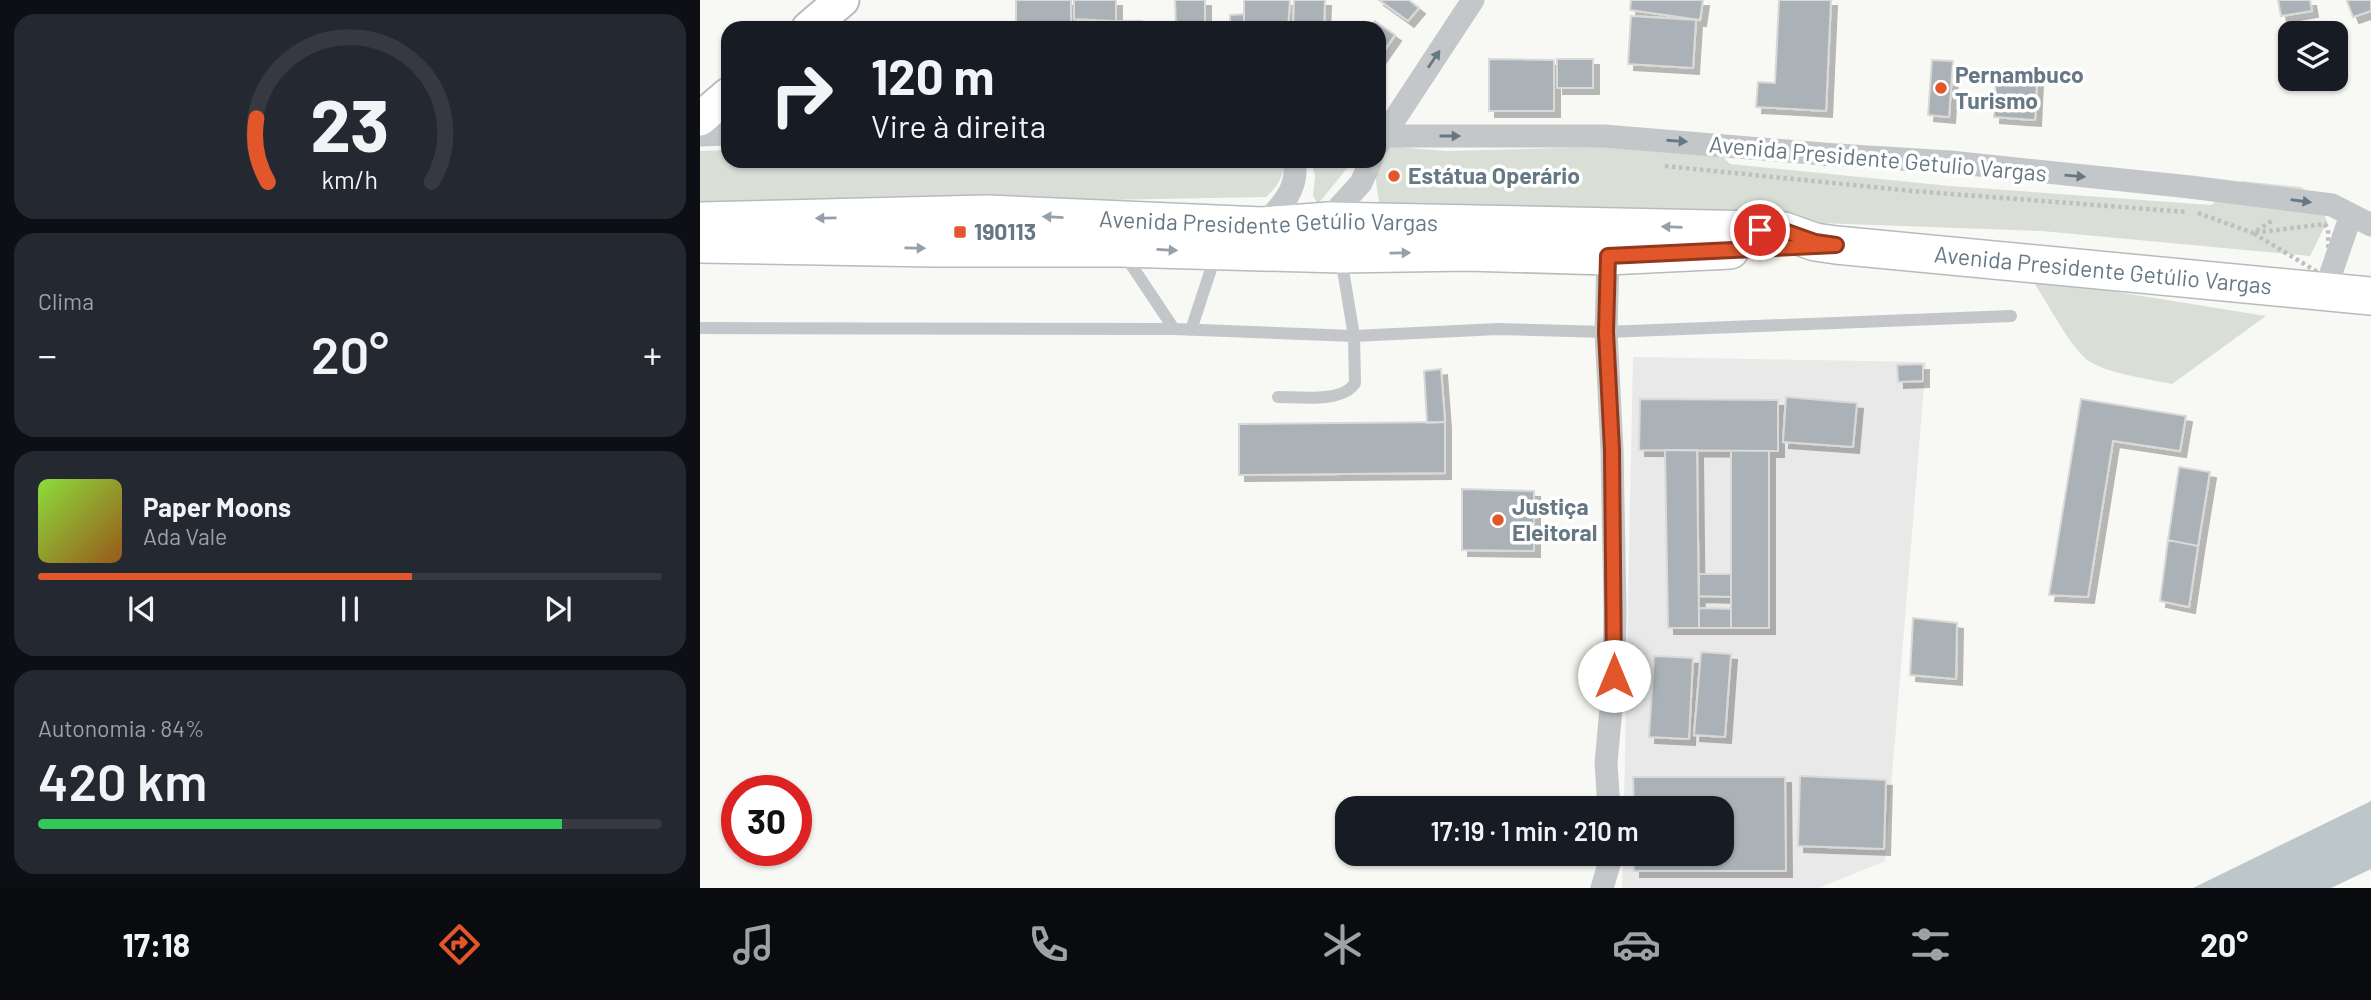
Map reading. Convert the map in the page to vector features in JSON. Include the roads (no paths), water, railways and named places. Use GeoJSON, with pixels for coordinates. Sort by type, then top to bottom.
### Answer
{"type":"FeatureCollection","features":[{"type":"Feature","properties":{"kind":"main road","name":"Avenida Presidente Getúlio Vargas"},"geometry":{"type":"LineString","coordinates":[[703,241],[986,214],[1272,240],[1760,230],[1784,231],[1815,242],[1836,245],[2325,285],[2371,296]]}},
{"type":"Feature","properties":{"kind":"main road","name":"Avenida Presidente Getúlio Vargas"},"geometry":{"type":"LineString","coordinates":[[1334,238],[1467,252],[1608,256],[1836,245]]}},
{"type":"Feature","properties":{"kind":"main road","name":"Avenida Presidente Getúlio Vargas"},"geometry":{"type":"LineString","coordinates":[[703,241],[933,248],[1121,248],[1216,253],[1272,240]]}},
{"type":"Feature","properties":{"kind":"street"},"geometry":{"type":"LineString","coordinates":[[816,21],[842,0]]}},
{"type":"Feature","properties":{"kind":"street"},"geometry":{"type":"LineString","coordinates":[[1386,129],[1473,0]]}},
{"type":"Feature","properties":{"kind":"street"},"geometry":{"type":"LineString","coordinates":[[700,119],[721,101]]}},
{"type":"Feature","properties":{"kind":"street"},"geometry":{"type":"LineString","coordinates":[[700,135],[721,134]]}},
{"type":"Feature","properties":{"kind":"street","name":"Avenida Presidente Getulio Vargas"},"geometry":{"type":"LineString","coordinates":[[1386,138],[1604,136],[1950,162],[2332,205],[2361,220]]}},
{"type":"Feature","properties":{"kind":"street"},"geometry":{"type":"LineString","coordinates":[[1272,240],[1281,206],[1293,186],[1296,168]]}},
{"type":"Feature","properties":{"kind":"street"},"geometry":{"type":"LineString","coordinates":[[1334,238],[1368,168]]}},
{"type":"Feature","properties":{"kind":"street"},"geometry":{"type":"LineString","coordinates":[[2325,285],[2361,220]]}},
{"type":"Feature","properties":{"kind":"street"},"geometry":{"type":"LineString","coordinates":[[1608,256],[1606,332],[1612,450],[1615,610],[1614,676],[1606,763],[1608,796]]}},
{"type":"Feature","properties":{"kind":"street"},"geometry":{"type":"LineString","coordinates":[[1602,888],[1608,866]]}},
{"type":"Feature","properties":{"kind":"lane"},"geometry":{"type":"LineString","coordinates":[[1278,397],[1339,396],[1351,390],[1356,377],[1354,335],[1334,238]]}},
{"type":"Feature","properties":{"kind":"lane"},"geometry":{"type":"LineString","coordinates":[[1121,248],[1174,329]]}},
{"type":"Feature","properties":{"kind":"lane"},"geometry":{"type":"LineString","coordinates":[[1191,330],[1216,253]]}},
{"type":"Feature","properties":{"kind":"lane"},"geometry":{"type":"LineString","coordinates":[[700,328],[1174,329],[1354,335],[1497,329],[1606,332],[2011,316]]}},
{"type":"Feature","properties":{"kind":"place","name":"Pernambuco Turismo"},"geometry":{"type":"Point","coordinates":[1941,88]}},
{"type":"Feature","properties":{"kind":"place","name":"Estátua Operário"},"geometry":{"type":"Point","coordinates":[1394,176]}},
{"type":"Feature","properties":{"kind":"place","name":"190113"},"geometry":{"type":"Point","coordinates":[960,232]}},
{"type":"Feature","properties":{"kind":"place","name":"Justiça Eleitoral"},"geometry":{"type":"Point","coordinates":[1498,520]}}]}
